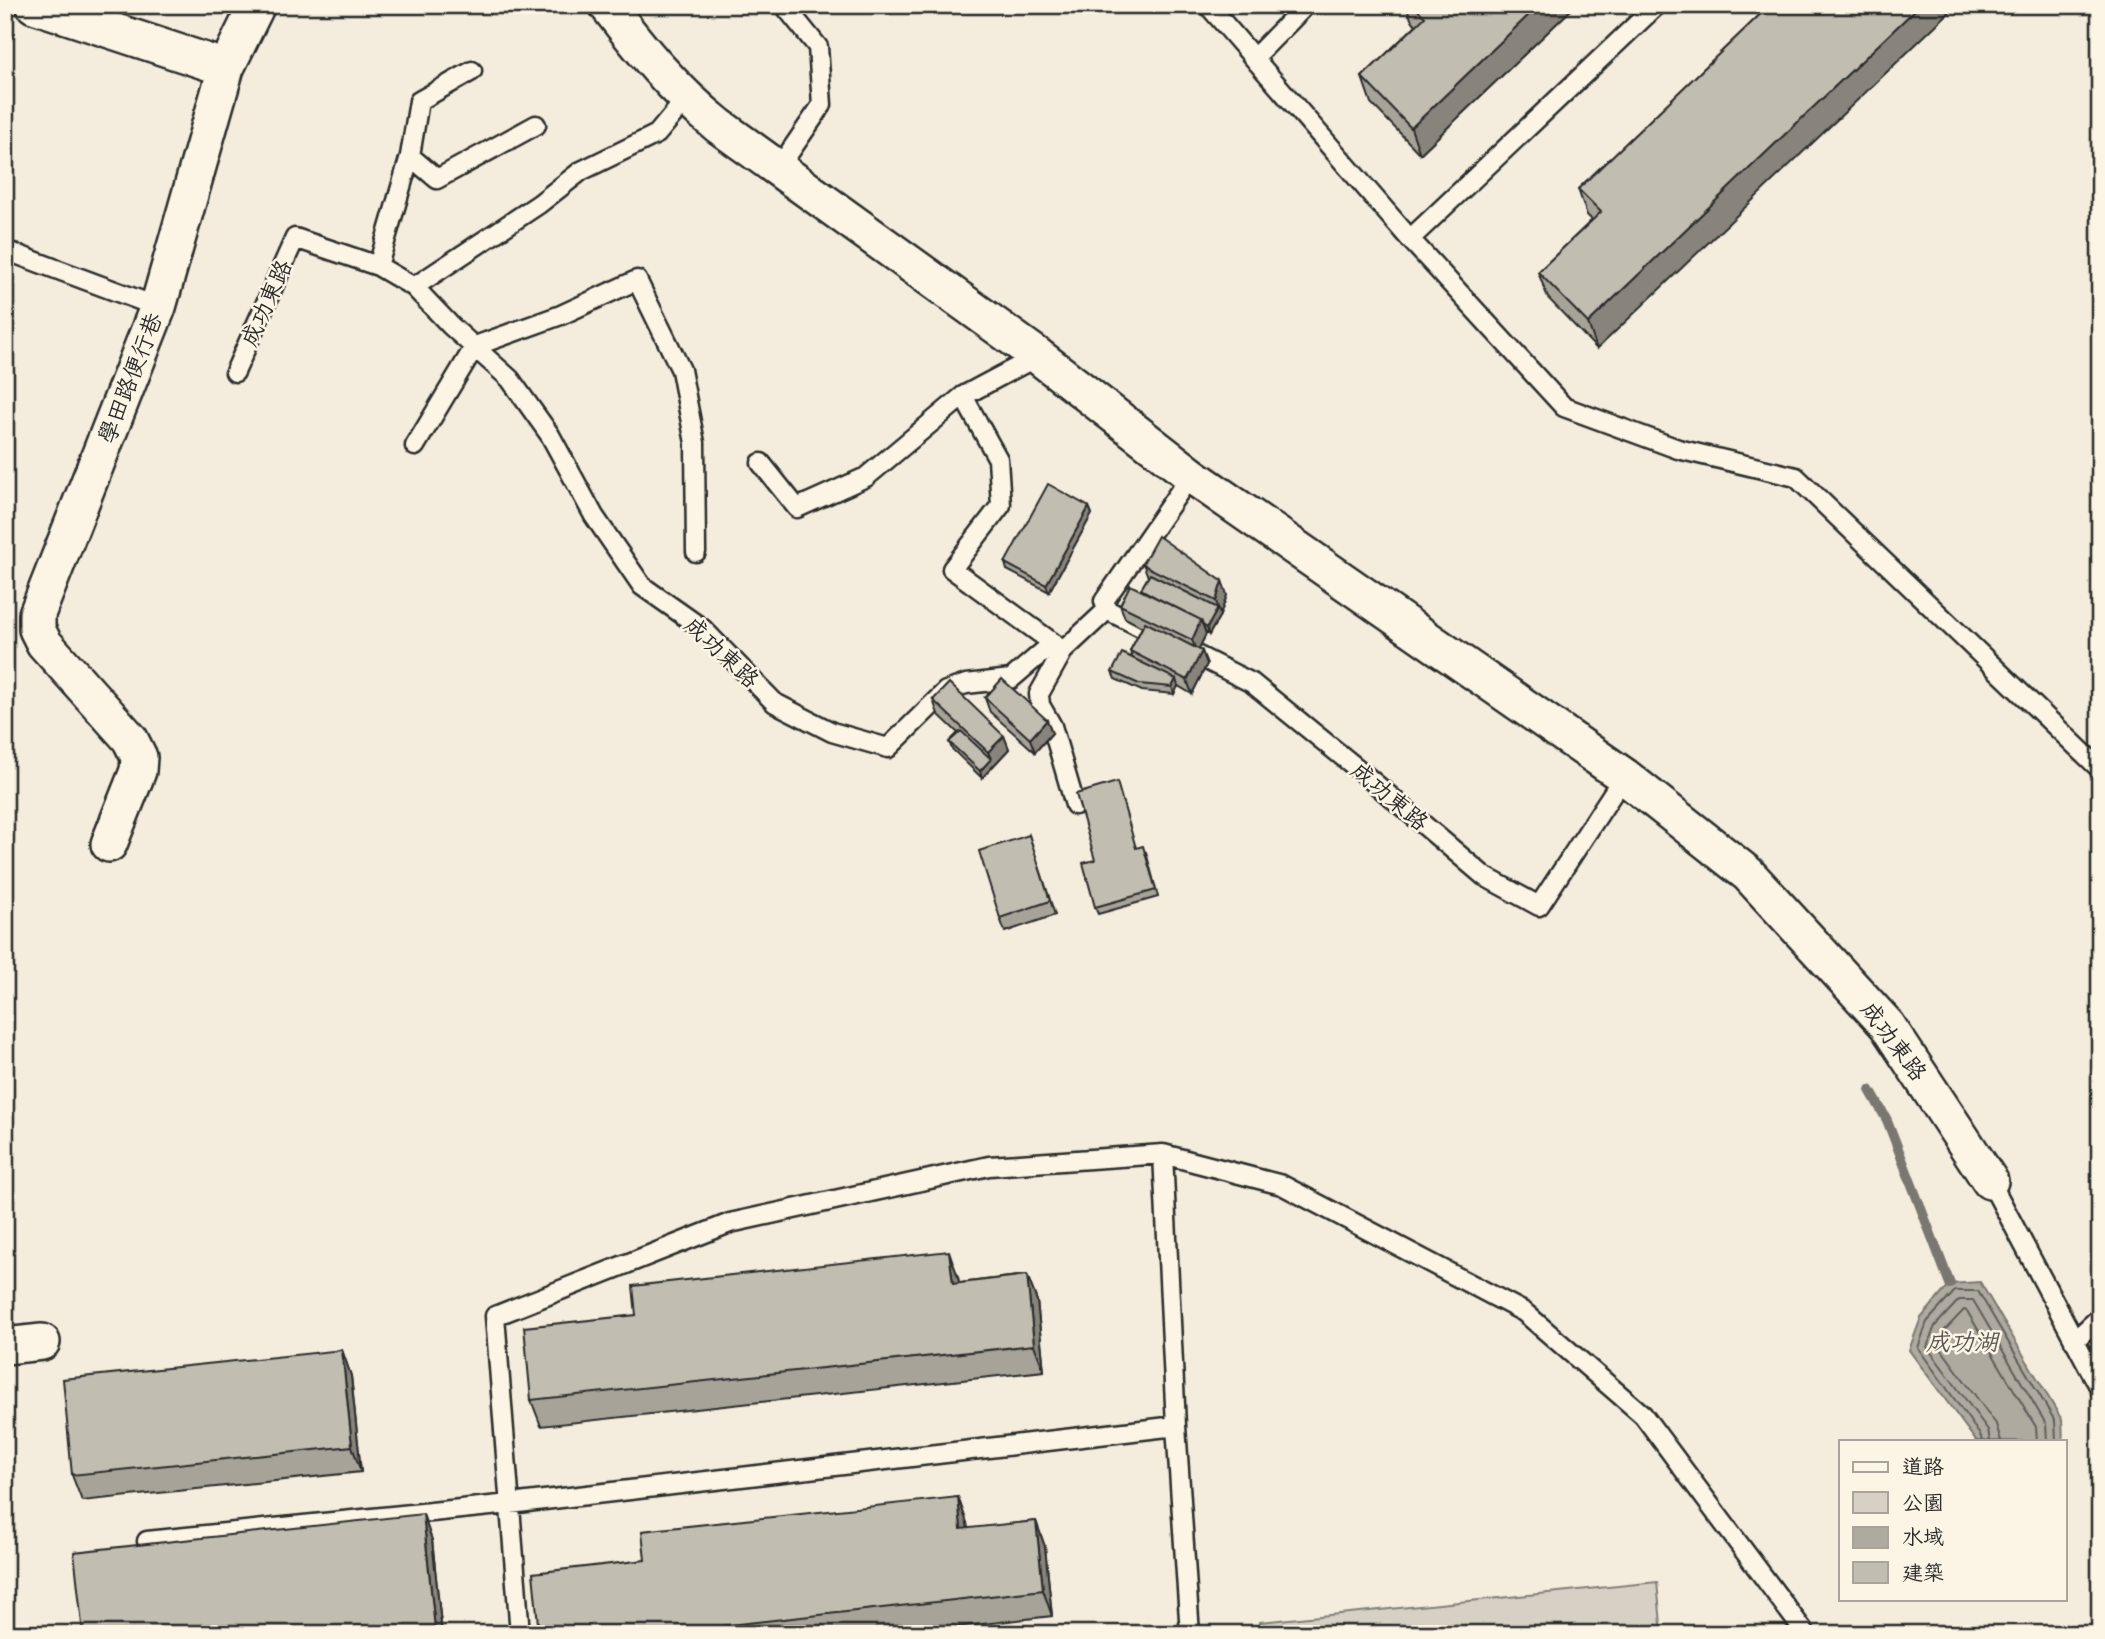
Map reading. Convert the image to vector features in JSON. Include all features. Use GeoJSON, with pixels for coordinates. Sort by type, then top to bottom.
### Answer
{"type":"FeatureCollection","features":[{"type":"Feature","properties":{"kind":"street"},"geometry":{"type":"LineString","coordinates":[[34,5],[226,68]]}},
{"type":"Feature","properties":{"kind":"street","name":"學田路便行巷"},"geometry":{"type":"LineString","coordinates":[[109,844],[138,771],[139,757],[130,739],[44,643],[37,629],[37,614],[158,307],[226,68],[257,5]]}},
{"type":"Feature","properties":{"kind":"street","name":"成功東路"},"geometry":{"type":"LineString","coordinates":[[607,5],[648,59],[686,99],[778,169],[1038,356],[1191,475],[1624,776],[1748,874],[1887,1025],[1990,1181]]}},
{"type":"Feature","properties":{"kind":"street"},"geometry":{"type":"LineString","coordinates":[[5,1346],[43,1342]]}},
{"type":"Feature","properties":{"kind":"lane"},"geometry":{"type":"LineString","coordinates":[[778,169],[822,105],[818,47],[784,5]]}},
{"type":"Feature","properties":{"kind":"lane"},"geometry":{"type":"LineString","coordinates":[[1208,5],[1410,239],[1564,407],[1678,449],[1796,477],[2100,769]]}},
{"type":"Feature","properties":{"kind":"lane"},"geometry":{"type":"LineString","coordinates":[[1255,57],[1306,5]]}},
{"type":"Feature","properties":{"kind":"lane"},"geometry":{"type":"LineString","coordinates":[[1410,239],[1657,5]]}},
{"type":"Feature","properties":{"kind":"lane"},"geometry":{"type":"LineString","coordinates":[[378,266],[410,156],[419,101],[472,71]]}},
{"type":"Feature","properties":{"kind":"lane"},"geometry":{"type":"LineString","coordinates":[[414,287],[539,204],[581,171],[657,134],[686,99]]}},
{"type":"Feature","properties":{"kind":"lane"},"geometry":{"type":"LineString","coordinates":[[410,156],[437,179],[536,125]]}},
{"type":"Feature","properties":{"kind":"lane","name":"成功東路"},"geometry":{"type":"LineString","coordinates":[[235,372],[295,238],[378,266],[414,287],[451,326],[510,379],[550,435],[594,516],[642,586],[703,629],[775,703],[832,732],[888,748],[946,691],[966,684],[1011,679],[1107,610]]}},
{"type":"Feature","properties":{"kind":"lane"},"geometry":{"type":"LineString","coordinates":[[5,250],[158,307]]}},
{"type":"Feature","properties":{"kind":"lane"},"geometry":{"type":"LineString","coordinates":[[415,446],[475,346],[561,315],[637,279],[681,370],[695,443],[696,552]]}},
{"type":"Feature","properties":{"kind":"lane"},"geometry":{"type":"LineString","coordinates":[[761,463],[797,508],[866,477],[963,396],[1038,356]]}},
{"type":"Feature","properties":{"kind":"lane"},"geometry":{"type":"LineString","coordinates":[[963,396],[998,459],[1001,505],[952,569],[1058,647]]}},
{"type":"Feature","properties":{"kind":"lane","name":"成功東路"},"geometry":{"type":"LineString","coordinates":[[1191,475],[1104,601],[1107,610],[1252,683],[1484,876],[1539,906],[1624,776]]}},
{"type":"Feature","properties":{"kind":"lane","name":"成功東路"},"geometry":{"type":"LineString","coordinates":[[1058,647],[1039,694],[1040,705],[1052,726],[1075,805]]}},
{"type":"Feature","properties":{"kind":"lane"},"geometry":{"type":"LineString","coordinates":[[1163,1154],[1176,1426],[1191,1634]]}},
{"type":"Feature","properties":{"kind":"lane"},"geometry":{"type":"LineString","coordinates":[[520,1634],[495,1316],[730,1223],[989,1166],[1163,1154],[1282,1185],[1524,1312],[1643,1415],[1806,1634]]}},
{"type":"Feature","properties":{"kind":"lane"},"geometry":{"type":"LineString","coordinates":[[1990,1181],[2100,1388]]}},
{"type":"Feature","properties":{"kind":"lane"},"geometry":{"type":"LineString","coordinates":[[2074,1341],[2100,1317]]}},
{"type":"Feature","properties":{"kind":"lane"},"geometry":{"type":"LineString","coordinates":[[147,1541],[510,1504],[1176,1426]]}},
{"type":"Feature","properties":{"kind":"green space"},"geometry":{"type":"Polygon","coordinates":[[[1657,1582],[1662,1634],[1261,1634],[1260,1622],[1657,1582]]]}},
{"type":"Feature","properties":{"kind":"water","name":"成功湖"},"geometry":{"type":"Polygon","coordinates":[[[1980,1282],[2062,1420],[2063,1440],[1975,1440],[1909,1350],[1921,1318],[1950,1284],[1980,1282]]]}},
{"type":"Feature","properties":{"kind":"building"},"geometry":{"type":"Polygon","coordinates":[[[1413,5],[1539,5],[1411,128],[1362,77],[1425,17],[1413,5]]]}},
{"type":"Feature","properties":{"kind":"building"},"geometry":{"type":"Polygon","coordinates":[[[1770,5],[1920,5],[1588,323],[1538,272],[1601,212],[1578,189],[1770,5]]]}},
{"type":"Feature","properties":{"kind":"building"},"geometry":{"type":"Polygon","coordinates":[[[1048,484],[1089,507],[1046,585],[1005,563],[1048,484]]]}},
{"type":"Feature","properties":{"kind":"building"},"geometry":{"type":"Polygon","coordinates":[[[1158,536],[1222,581],[1216,601],[1143,563],[1158,536]]]}},
{"type":"Feature","properties":{"kind":"building"},"geometry":{"type":"Polygon","coordinates":[[[1150,574],[1218,608],[1207,628],[1201,620],[1141,589],[1150,574]]]}},
{"type":"Feature","properties":{"kind":"building"},"geometry":{"type":"Polygon","coordinates":[[[1130,585],[1201,620],[1192,640],[1120,605],[1130,585]]]}},
{"type":"Feature","properties":{"kind":"building"},"geometry":{"type":"Polygon","coordinates":[[[1145,622],[1202,651],[1187,680],[1130,651],[1145,622]]]}},
{"type":"Feature","properties":{"kind":"building"},"geometry":{"type":"Polygon","coordinates":[[[1122,653],[1176,679],[1172,687],[1139,684],[1112,672],[1122,653]]]}},
{"type":"Feature","properties":{"kind":"building"},"geometry":{"type":"Polygon","coordinates":[[[1002,679],[1047,720],[1030,739],[985,698],[1002,679]]]}},
{"type":"Feature","properties":{"kind":"building"},"geometry":{"type":"Polygon","coordinates":[[[949,683],[1004,736],[988,752],[933,700],[949,683]]]}},
{"type":"Feature","properties":{"kind":"building"},"geometry":{"type":"Polygon","coordinates":[[[961,731],[991,759],[980,771],[949,742],[961,731]]]}},
{"type":"Feature","properties":{"kind":"building"},"geometry":{"type":"Polygon","coordinates":[[[1117,782],[1136,848],[1143,846],[1156,890],[1095,907],[1083,863],[1095,860],[1076,794],[1117,782]]]}},
{"type":"Feature","properties":{"kind":"building"},"geometry":{"type":"Polygon","coordinates":[[[1029,835],[1050,901],[1000,918],[979,851],[1029,835]]]}},
{"type":"Feature","properties":{"kind":"building"},"geometry":{"type":"Polygon","coordinates":[[[949,1251],[953,1284],[1027,1275],[1034,1345],[531,1400],[524,1327],[636,1315],[633,1286],[949,1251]]]}},
{"type":"Feature","properties":{"kind":"building"},"geometry":{"type":"Polygon","coordinates":[[[342,1350],[352,1446],[72,1475],[63,1379],[342,1350]]]}},
{"type":"Feature","properties":{"kind":"building"},"geometry":{"type":"Polygon","coordinates":[[[958,1497],[961,1529],[1036,1521],[1043,1590],[648,1634],[539,1634],[533,1573],[645,1560],[642,1531],[958,1497]]]}},
{"type":"Feature","properties":{"kind":"building"},"geometry":{"type":"Polygon","coordinates":[[[423,1514],[435,1629],[395,1634],[83,1634],[74,1552],[423,1514]]]}},
{"type":"Feature","properties":{"kind":"waterway"},"geometry":{"type":"LineString","coordinates":[[1870,1090],[1887,1120],[1950,1284]]}}]}
